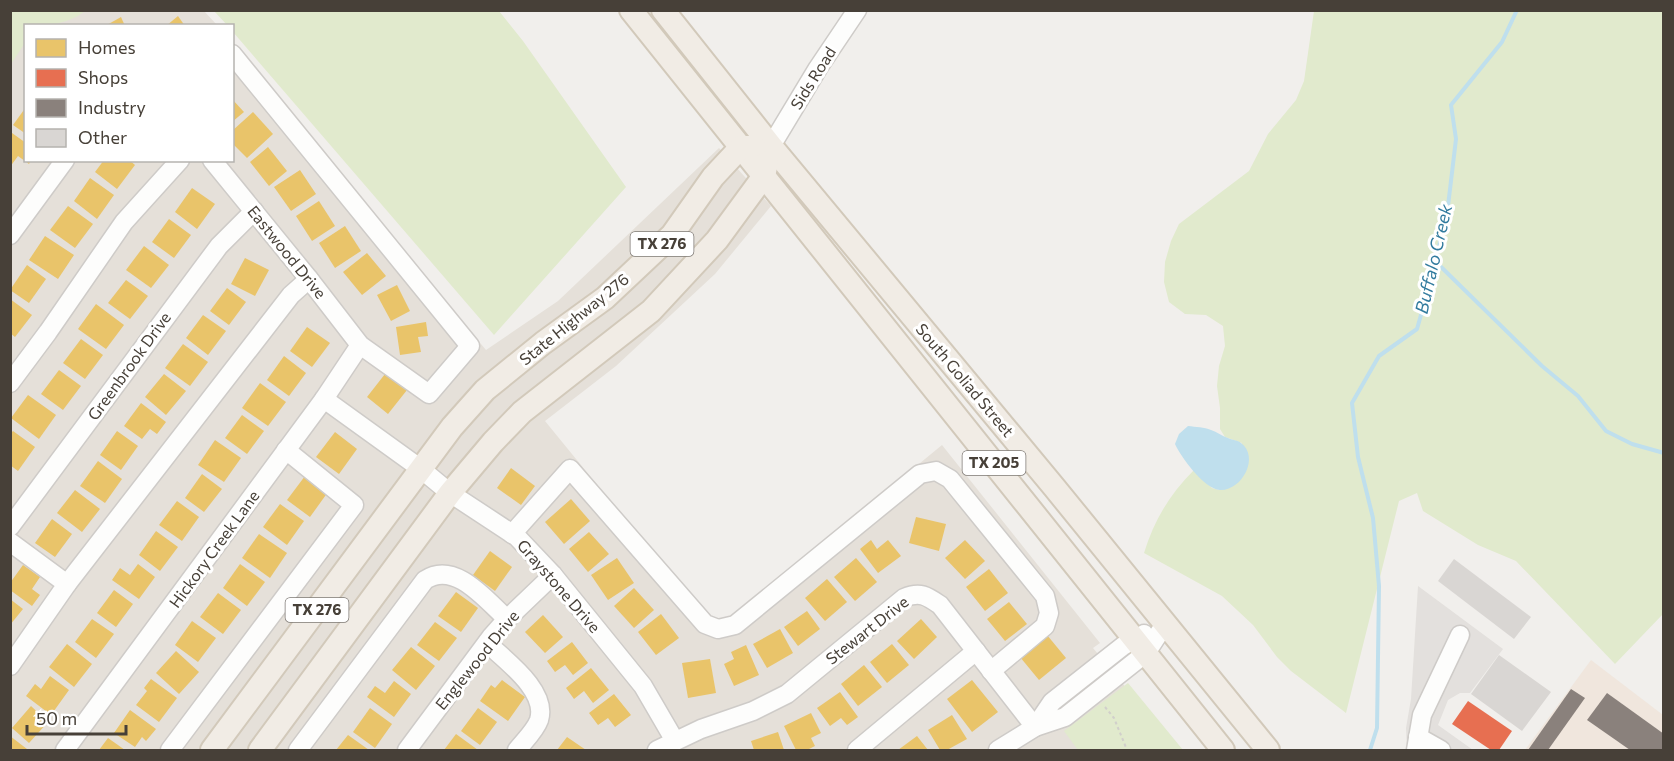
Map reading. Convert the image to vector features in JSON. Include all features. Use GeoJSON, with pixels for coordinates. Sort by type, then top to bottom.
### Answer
{"type":"FeatureCollection","features":[{"type":"Feature","properties":{"kind":"main road","name":"South Goliad Street"},"geometry":{"type":"LineString","coordinates":[[631,10],[1223,750]]}},
{"type":"Feature","properties":{"kind":"main road","name":"South Goliad Street"},"geometry":{"type":"LineString","coordinates":[[663,10],[771,146],[1054,487],[1268,750]]}},
{"type":"Feature","properties":{"kind":"main road"},"geometry":{"type":"LineString","coordinates":[[741,147],[771,146]]}},
{"type":"Feature","properties":{"kind":"main road","name":"TX 276"},"geometry":{"type":"LineString","coordinates":[[261,750],[450,493],[493,442],[522,412],[651,311],[717,240],[764,176],[771,146]]}},
{"type":"Feature","properties":{"kind":"main road","name":"State Highway 276"},"geometry":{"type":"LineString","coordinates":[[212,750],[452,427],[485,390],[543,343],[605,298],[672,235],[713,177],[741,147]]}},
{"type":"Feature","properties":{"kind":"street","name":"Sids Road"},"geometry":{"type":"LineString","coordinates":[[771,146],[818,68],[857,10]]}},
{"type":"Feature","properties":{"kind":"street","name":"Eastwood Drive"},"geometry":{"type":"LineString","coordinates":[[214,162],[360,345],[429,394],[470,346],[234,56]]}},
{"type":"Feature","properties":{"kind":"street"},"geometry":{"type":"LineString","coordinates":[[10,235],[64,162]]}},
{"type":"Feature","properties":{"kind":"street"},"geometry":{"type":"LineString","coordinates":[[10,383],[124,222],[178,162]]}},
{"type":"Feature","properties":{"kind":"street","name":"Greenbrook Drive"},"geometry":{"type":"LineString","coordinates":[[10,527],[219,246],[254,211]]}},
{"type":"Feature","properties":{"kind":"street"},"geometry":{"type":"LineString","coordinates":[[10,666],[67,584],[291,295],[309,279]]}},
{"type":"Feature","properties":{"kind":"street","name":"Hickory Creek Lane"},"geometry":{"type":"LineString","coordinates":[[65,750],[324,399],[360,345]]}},
{"type":"Feature","properties":{"kind":"street","name":"Graystone Drive"},"geometry":{"type":"LineString","coordinates":[[324,399],[421,469],[450,493],[512,534],[553,574],[643,686],[675,741]]}},
{"type":"Feature","properties":{"kind":"street"},"geometry":{"type":"LineString","coordinates":[[170,750],[354,505],[286,450]]}},
{"type":"Feature","properties":{"kind":"street"},"geometry":{"type":"LineString","coordinates":[[512,534],[570,469],[705,624],[718,629],[735,625],[920,474],[936,471],[950,479],[1045,596],[1049,614],[1045,626],[991,670]]}},
{"type":"Feature","properties":{"kind":"street"},"geometry":{"type":"LineString","coordinates":[[10,542],[67,584]]}},
{"type":"Feature","properties":{"kind":"street"},"geometry":{"type":"LineString","coordinates":[[298,750],[425,580],[431,576],[441,574],[461,578],[507,619]]}},
{"type":"Feature","properties":{"kind":"street","name":"Englewood Drive"},"geometry":{"type":"LineString","coordinates":[[407,750],[487,643],[507,619],[553,574]]}},
{"type":"Feature","properties":{"kind":"street","name":"Stewart Drive"},"geometry":{"type":"LineString","coordinates":[[657,750],[701,729],[753,711],[787,694],[904,598],[914,594],[928,597],[940,605],[1035,727]]}},
{"type":"Feature","properties":{"kind":"street"},"geometry":{"type":"LineString","coordinates":[[1007,748],[1035,727],[1052,702],[1139,646],[1165,624]]}},
{"type":"Feature","properties":{"kind":"street"},"geometry":{"type":"LineString","coordinates":[[1441,750],[1417,743],[1422,715],[1460,635]]}},
{"type":"Feature","properties":{"kind":"street"},"geometry":{"type":"LineString","coordinates":[[487,643],[522,676],[538,697],[541,709],[538,722],[517,750]]}},
{"type":"Feature","properties":{"kind":"street"},"geometry":{"type":"LineString","coordinates":[[857,750],[976,651]]}},
{"type":"Feature","properties":{"kind":"shaded area"},"geometry":{"type":"Polygon","coordinates":[[[10,11],[204,11],[216,24],[24,24],[24,162],[234,162],[234,46],[486,350],[558,301],[719,148],[771,206],[715,274],[616,366],[545,421],[701,612],[716,621],[734,616],[942,445],[1100,643],[1093,648],[1178,750],[11,750],[10,11]]]}},
{"type":"Feature","properties":{"kind":"shaded area"},"geometry":{"type":"Polygon","coordinates":[[[1418,586],[1503,649],[1470,693],[1460,693],[1448,700],[1438,725],[1473,750],[1407,750],[1406,728],[1411,699],[1418,586]]]}},
{"type":"Feature","properties":{"kind":"shaded area"},"geometry":{"type":"Polygon","coordinates":[[[1591,660],[1663,715],[1663,750],[1525,750],[1591,660]]]}},
{"type":"Feature","properties":{"kind":"green space"},"geometry":{"type":"Polygon","coordinates":[[[11,10],[85,10],[72,19],[53,24],[24,24],[24,44],[11,64],[11,10]]]}},
{"type":"Feature","properties":{"kind":"green space"},"geometry":{"type":"Polygon","coordinates":[[[214,11],[499,11],[523,41],[626,187],[494,335],[234,33],[234,24],[226,24],[214,11]]]}},
{"type":"Feature","properties":{"kind":"green space"},"geometry":{"type":"Polygon","coordinates":[[[1314,11],[1663,11],[1663,614],[1615,664],[1516,561],[1478,545],[1423,511],[1417,493],[1399,501],[1346,713],[1291,671],[1277,657],[1253,625],[1222,596],[1144,553],[1158,519],[1170,498],[1185,479],[1194,470],[1212,488],[1219,490],[1242,443],[1225,437],[1220,429],[1217,386],[1219,366],[1225,346],[1223,326],[1206,315],[1185,314],[1169,302],[1164,282],[1165,262],[1171,241],[1179,224],[1249,171],[1268,134],[1296,100],[1304,81],[1314,11]]]}},
{"type":"Feature","properties":{"kind":"green space"},"geometry":{"type":"Polygon","coordinates":[[[1128,683],[1183,750],[1078,750],[1064,731],[1128,683]]]}},
{"type":"Feature","properties":{"kind":"water"},"geometry":{"type":"Polygon","coordinates":[[[1188,426],[1213,431],[1240,442],[1246,449],[1249,464],[1246,472],[1235,485],[1228,489],[1214,488],[1200,478],[1182,457],[1175,444],[1179,434],[1188,426]]]}},
{"type":"Feature","properties":{"kind":"building: Homes"},"geometry":{"type":"Polygon","coordinates":[[[178,16],[184,24],[168,24],[178,16]]]}},
{"type":"Feature","properties":{"kind":"building: Homes"},"geometry":{"type":"Polygon","coordinates":[[[121,17],[124,24],[109,24],[121,17]]]}},
{"type":"Feature","properties":{"kind":"building: Homes"},"geometry":{"type":"Polygon","coordinates":[[[234,101],[244,112],[234,120],[234,101]]]}},
{"type":"Feature","properties":{"kind":"building: Homes"},"geometry":{"type":"Polygon","coordinates":[[[24,110],[24,133],[13,125],[24,110]]]}},
{"type":"Feature","properties":{"kind":"building: Homes"},"geometry":{"type":"Polygon","coordinates":[[[253,112],[273,134],[247,158],[234,145],[234,129],[253,112]]]}},
{"type":"Feature","properties":{"kind":"building: Homes"},"geometry":{"type":"Polygon","coordinates":[[[12,133],[24,142],[24,160],[18,156],[10,167],[12,133]]]}},
{"type":"Feature","properties":{"kind":"building: Homes"},"geometry":{"type":"Polygon","coordinates":[[[268,147],[287,171],[269,186],[250,162],[268,147]]]}},
{"type":"Feature","properties":{"kind":"building: Homes"},"geometry":{"type":"Polygon","coordinates":[[[102,162],[131,162],[135,165],[117,189],[95,172],[102,162]]]}},
{"type":"Feature","properties":{"kind":"building: Homes"},"geometry":{"type":"Polygon","coordinates":[[[300,170],[316,194],[291,211],[274,187],[300,170]]]}},
{"type":"Feature","properties":{"kind":"building: Homes"},"geometry":{"type":"Polygon","coordinates":[[[90,178],[114,195],[97,219],[74,201],[90,178]]]}},
{"type":"Feature","properties":{"kind":"building: Homes"},"geometry":{"type":"Polygon","coordinates":[[[192,188],[215,204],[197,229],[175,212],[192,188]]]}},
{"type":"Feature","properties":{"kind":"building: Homes"},"geometry":{"type":"Polygon","coordinates":[[[319,201],[335,226],[312,241],[296,216],[319,201]]]}},
{"type":"Feature","properties":{"kind":"building: Homes"},"geometry":{"type":"Polygon","coordinates":[[[68,206],[93,224],[75,248],[50,230],[68,206]]]}},
{"type":"Feature","properties":{"kind":"building: Homes"},"geometry":{"type":"Polygon","coordinates":[[[169,219],[191,235],[174,258],[152,242],[169,219]]]}},
{"type":"Feature","properties":{"kind":"building: Homes"},"geometry":{"type":"Polygon","coordinates":[[[345,226],[361,251],[335,268],[319,243],[345,226]]]}},
{"type":"Feature","properties":{"kind":"building: Homes"},"geometry":{"type":"Polygon","coordinates":[[[45,236],[74,255],[58,279],[29,260],[45,236]]]}},
{"type":"Feature","properties":{"kind":"building: Homes"},"geometry":{"type":"Polygon","coordinates":[[[144,246],[169,265],[151,288],[126,270],[144,246]]]}},
{"type":"Feature","properties":{"kind":"building: Homes"},"geometry":{"type":"Polygon","coordinates":[[[367,253],[386,276],[362,295],[343,272],[367,253]]]}},
{"type":"Feature","properties":{"kind":"building: Homes"},"geometry":{"type":"Polygon","coordinates":[[[245,258],[269,270],[255,296],[231,284],[245,258]]]}},
{"type":"Feature","properties":{"kind":"building: Homes"},"geometry":{"type":"Polygon","coordinates":[[[27,265],[46,279],[29,303],[10,290],[27,265]]]}},
{"type":"Feature","properties":{"kind":"building: Homes"},"geometry":{"type":"Polygon","coordinates":[[[126,280],[148,296],[130,319],[108,303],[126,280]]]}},
{"type":"Feature","properties":{"kind":"building: Homes"},"geometry":{"type":"Polygon","coordinates":[[[397,285],[410,311],[391,321],[377,295],[397,285]]]}},
{"type":"Feature","properties":{"kind":"building: Homes"},"geometry":{"type":"Polygon","coordinates":[[[227,288],[246,302],[229,325],[210,311],[227,288]]]}},
{"type":"Feature","properties":{"kind":"building: Homes"},"geometry":{"type":"Polygon","coordinates":[[[10,299],[32,315],[15,337],[10,333],[10,299]]]}},
{"type":"Feature","properties":{"kind":"building: Homes"},"geometry":{"type":"Polygon","coordinates":[[[96,304],[124,325],[106,349],[78,329],[96,304]]]}},
{"type":"Feature","properties":{"kind":"building: Homes"},"geometry":{"type":"Polygon","coordinates":[[[203,315],[226,331],[208,355],[186,338],[203,315]]]}},
{"type":"Feature","properties":{"kind":"building: Homes"},"geometry":{"type":"Polygon","coordinates":[[[426,322],[428,336],[418,337],[421,352],[400,355],[396,327],[426,322]]]}},
{"type":"Feature","properties":{"kind":"building: Homes"},"geometry":{"type":"Polygon","coordinates":[[[307,327],[330,343],[312,367],[290,351],[307,327]]]}},
{"type":"Feature","properties":{"kind":"building: Homes"},"geometry":{"type":"Polygon","coordinates":[[[81,339],[103,355],[85,379],[63,363],[81,339]]]}},
{"type":"Feature","properties":{"kind":"building: Homes"},"geometry":{"type":"Polygon","coordinates":[[[183,344],[208,362],[190,386],[165,368],[183,344]]]}},
{"type":"Feature","properties":{"kind":"building: Homes"},"geometry":{"type":"Polygon","coordinates":[[[284,356],[306,373],[289,396],[267,380],[284,356]]]}},
{"type":"Feature","properties":{"kind":"building: Homes"},"geometry":{"type":"Polygon","coordinates":[[[59,370],[81,386],[63,410],[41,394],[59,370]]]}},
{"type":"Feature","properties":{"kind":"building: Homes"},"geometry":{"type":"Polygon","coordinates":[[[164,374],[186,391],[166,415],[145,397],[164,374]]]}},
{"type":"Feature","properties":{"kind":"building: Homes"},"geometry":{"type":"Polygon","coordinates":[[[385,374],[407,390],[388,414],[367,397],[385,374]]]}},
{"type":"Feature","properties":{"kind":"building: Homes"},"geometry":{"type":"Polygon","coordinates":[[[260,383],[286,402],[268,426],[242,408],[260,383]]]}},
{"type":"Feature","properties":{"kind":"building: Homes"},"geometry":{"type":"Polygon","coordinates":[[[28,395],[56,415],[39,439],[11,418],[28,395]]]}},
{"type":"Feature","properties":{"kind":"building: Homes"},"geometry":{"type":"Polygon","coordinates":[[[141,403],[166,422],[157,434],[150,429],[142,439],[124,426],[141,403]]]}},
{"type":"Feature","properties":{"kind":"building: Homes"},"geometry":{"type":"Polygon","coordinates":[[[242,415],[264,431],[247,454],[225,438],[242,415]]]}},
{"type":"Feature","properties":{"kind":"building: Homes"},"geometry":{"type":"Polygon","coordinates":[[[13,431],[35,447],[18,471],[10,465],[10,434],[13,431]]]}},
{"type":"Feature","properties":{"kind":"building: Homes"},"geometry":{"type":"Polygon","coordinates":[[[117,431],[138,446],[121,470],[100,455],[117,431]]]}},
{"type":"Feature","properties":{"kind":"building: Homes"},"geometry":{"type":"Polygon","coordinates":[[[335,432],[357,449],[339,474],[316,457],[335,432]]]}},
{"type":"Feature","properties":{"kind":"building: Homes"},"geometry":{"type":"Polygon","coordinates":[[[215,440],[241,458],[224,482],[198,465],[215,440]]]}},
{"type":"Feature","properties":{"kind":"building: Homes"},"geometry":{"type":"Polygon","coordinates":[[[98,461],[122,479],[105,503],[80,486],[98,461]]]}},
{"type":"Feature","properties":{"kind":"building: Homes"},"geometry":{"type":"Polygon","coordinates":[[[511,468],[535,486],[521,505],[497,488],[511,468]]]}},
{"type":"Feature","properties":{"kind":"building: Homes"},"geometry":{"type":"Polygon","coordinates":[[[202,474],[222,489],[204,512],[185,498],[202,474]]]}},
{"type":"Feature","properties":{"kind":"building: Homes"},"geometry":{"type":"Polygon","coordinates":[[[305,476],[328,492],[310,517],[287,500],[305,476]]]}},
{"type":"Feature","properties":{"kind":"building: Homes"},"geometry":{"type":"Polygon","coordinates":[[[75,490],[100,509],[82,532],[57,513],[75,490]]]}},
{"type":"Feature","properties":{"kind":"building: Homes"},"geometry":{"type":"Polygon","coordinates":[[[571,499],[590,521],[564,544],[545,522],[571,499]]]}},
{"type":"Feature","properties":{"kind":"building: Homes"},"geometry":{"type":"Polygon","coordinates":[[[177,501],[199,517],[182,541],[159,525],[177,501]]]}},
{"type":"Feature","properties":{"kind":"building: Homes"},"geometry":{"type":"Polygon","coordinates":[[[280,504],[304,521],[287,545],[263,527],[280,504]]]}},
{"type":"Feature","properties":{"kind":"building: Homes"},"geometry":{"type":"Polygon","coordinates":[[[916,517],[946,524],[939,551],[909,543],[916,517]]]}},
{"type":"Feature","properties":{"kind":"building: Homes"},"geometry":{"type":"Polygon","coordinates":[[[52,519],[72,534],[55,557],[35,543],[52,519]]]}},
{"type":"Feature","properties":{"kind":"building: Homes"},"geometry":{"type":"Polygon","coordinates":[[[156,531],[178,547],[160,571],[139,555],[156,531]]]}},
{"type":"Feature","properties":{"kind":"building: Homes"},"geometry":{"type":"Polygon","coordinates":[[[589,532],[609,554],[588,572],[569,549],[589,532]]]}},
{"type":"Feature","properties":{"kind":"building: Homes"},"geometry":{"type":"Polygon","coordinates":[[[259,534],[287,553],[270,578],[242,558],[259,534]]]}},
{"type":"Feature","properties":{"kind":"building: Homes"},"geometry":{"type":"Polygon","coordinates":[[[871,540],[877,549],[888,540],[901,556],[878,573],[860,549],[871,540]]]}},
{"type":"Feature","properties":{"kind":"building: Homes"},"geometry":{"type":"Polygon","coordinates":[[[965,540],[985,561],[965,579],[945,558],[965,540]]]}},
{"type":"Feature","properties":{"kind":"building: Homes"},"geometry":{"type":"Polygon","coordinates":[[[490,551],[512,567],[495,591],[473,575],[490,551]]]}},
{"type":"Feature","properties":{"kind":"building: Homes"},"geometry":{"type":"Polygon","coordinates":[[[617,558],[634,583],[608,600],[591,575],[617,558]]]}},
{"type":"Feature","properties":{"kind":"building: Homes"},"geometry":{"type":"Polygon","coordinates":[[[856,558],[877,582],[855,601],[834,577],[856,558]]]}},
{"type":"Feature","properties":{"kind":"building: Homes"},"geometry":{"type":"Polygon","coordinates":[[[138,564],[155,577],[139,599],[112,580],[120,568],[130,575],[138,564]]]}},
{"type":"Feature","properties":{"kind":"building: Homes"},"geometry":{"type":"Polygon","coordinates":[[[240,564],[265,582],[247,606],[223,588],[240,564]]]}},
{"type":"Feature","properties":{"kind":"building: Homes"},"geometry":{"type":"Polygon","coordinates":[[[23,565],[40,577],[32,589],[40,595],[32,606],[10,590],[10,583],[23,565]]]}},
{"type":"Feature","properties":{"kind":"building: Homes"},"geometry":{"type":"Polygon","coordinates":[[[989,569],[1008,593],[985,611],[966,587],[989,569]]]}},
{"type":"Feature","properties":{"kind":"building: Homes"},"geometry":{"type":"Polygon","coordinates":[[[827,579],[847,602],[825,621],[805,598],[827,579]]]}},
{"type":"Feature","properties":{"kind":"building: Homes"},"geometry":{"type":"Polygon","coordinates":[[[634,588],[654,610],[634,628],[614,606],[634,588]]]}},
{"type":"Feature","properties":{"kind":"building: Homes"},"geometry":{"type":"Polygon","coordinates":[[[114,590],[133,604],[116,627],[97,613],[114,590]]]}},
{"type":"Feature","properties":{"kind":"building: Homes"},"geometry":{"type":"Polygon","coordinates":[[[456,592],[478,608],[461,632],[438,616],[456,592]]]}},
{"type":"Feature","properties":{"kind":"building: Homes"},"geometry":{"type":"Polygon","coordinates":[[[218,593],[241,610],[223,634],[200,617],[218,593]]]}},
{"type":"Feature","properties":{"kind":"building: Homes"},"geometry":{"type":"Polygon","coordinates":[[[10,599],[23,609],[10,625],[10,599]]]}},
{"type":"Feature","properties":{"kind":"building: Homes"},"geometry":{"type":"Polygon","coordinates":[[[1009,602],[1027,624],[1005,641],[987,619],[1009,602]]]}},
{"type":"Feature","properties":{"kind":"building: Homes"},"geometry":{"type":"Polygon","coordinates":[[[807,611],[820,629],[798,646],[784,627],[807,611]]]}},
{"type":"Feature","properties":{"kind":"building: Homes"},"geometry":{"type":"Polygon","coordinates":[[[661,614],[679,638],[656,655],[638,632],[661,614]]]}},
{"type":"Feature","properties":{"kind":"building: Homes"},"geometry":{"type":"Polygon","coordinates":[[[543,615],[563,637],[545,653],[525,632],[543,615]]]}},
{"type":"Feature","properties":{"kind":"building: Homes"},"geometry":{"type":"Polygon","coordinates":[[[92,619],[114,634],[96,658],[75,642],[92,619]]]}},
{"type":"Feature","properties":{"kind":"building: Homes"},"geometry":{"type":"Polygon","coordinates":[[[921,619],[937,637],[914,659],[897,641],[921,619]]]}},
{"type":"Feature","properties":{"kind":"building: Homes"},"geometry":{"type":"Polygon","coordinates":[[[192,621],[216,638],[198,662],[175,645],[192,621]]]}},
{"type":"Feature","properties":{"kind":"building: Homes"},"geometry":{"type":"Polygon","coordinates":[[[435,622],[457,638],[439,661],[417,645],[435,622]]]}},
{"type":"Feature","properties":{"kind":"building: Homes"},"geometry":{"type":"Polygon","coordinates":[[[780,629],[793,653],[767,668],[753,644],[780,629]]]}},
{"type":"Feature","properties":{"kind":"building: Homes"},"geometry":{"type":"Polygon","coordinates":[[[1047,635],[1066,658],[1039,680],[1020,657],[1047,635]]]}},
{"type":"Feature","properties":{"kind":"building: Homes"},"geometry":{"type":"Polygon","coordinates":[[[572,642],[588,663],[573,675],[565,665],[555,672],[547,661],[572,642]]]}},
{"type":"Feature","properties":{"kind":"building: Homes"},"geometry":{"type":"Polygon","coordinates":[[[67,644],[92,664],[74,687],[49,667],[67,644]]]}},
{"type":"Feature","properties":{"kind":"building: Homes"},"geometry":{"type":"Polygon","coordinates":[[[892,644],[909,665],[887,683],[870,662],[892,644]]]}},
{"type":"Feature","properties":{"kind":"building: Homes"},"geometry":{"type":"Polygon","coordinates":[[[746,645],[759,675],[734,686],[724,664],[734,659],[731,652],[746,645]]]}},
{"type":"Feature","properties":{"kind":"building: Homes"},"geometry":{"type":"Polygon","coordinates":[[[411,647],[435,666],[416,690],[392,670],[411,647]]]}},
{"type":"Feature","properties":{"kind":"building: Homes"},"geometry":{"type":"Polygon","coordinates":[[[176,651],[199,672],[179,694],[156,673],[176,651]]]}},
{"type":"Feature","properties":{"kind":"building: Homes"},"geometry":{"type":"Polygon","coordinates":[[[710,659],[716,693],[688,698],[682,663],[710,659]]]}},
{"type":"Feature","properties":{"kind":"building: Homes"},"geometry":{"type":"Polygon","coordinates":[[[864,665],[882,687],[858,706],[841,684],[864,665]]]}},
{"type":"Feature","properties":{"kind":"building: Homes"},"geometry":{"type":"Polygon","coordinates":[[[591,668],[609,690],[593,703],[584,691],[574,699],[566,688],[591,668]]]}},
{"type":"Feature","properties":{"kind":"building: Homes"},"geometry":{"type":"Polygon","coordinates":[[[50,676],[69,690],[51,715],[26,696],[35,684],[41,689],[50,676]]]}},
{"type":"Feature","properties":{"kind":"building: Homes"},"geometry":{"type":"Polygon","coordinates":[[[151,679],[177,698],[159,722],[136,705],[147,691],[144,688],[151,679]]]}},
{"type":"Feature","properties":{"kind":"building: Homes"},"geometry":{"type":"Polygon","coordinates":[[[502,680],[525,697],[508,721],[480,701],[491,685],[495,688],[502,680]]]}},
{"type":"Feature","properties":{"kind":"building: Homes"},"geometry":{"type":"Polygon","coordinates":[[[972,680],[998,712],[972,732],[947,699],[972,680]]]}},
{"type":"Feature","properties":{"kind":"building: Homes"},"geometry":{"type":"Polygon","coordinates":[[[394,681],[411,694],[394,717],[367,697],[375,686],[385,693],[394,681]]]}},
{"type":"Feature","properties":{"kind":"building: Homes"},"geometry":{"type":"Polygon","coordinates":[[[840,692],[858,717],[847,725],[841,718],[830,726],[817,708],[840,692]]]}},
{"type":"Feature","properties":{"kind":"building: Homes"},"geometry":{"type":"Polygon","coordinates":[[[614,694],[631,715],[615,727],[608,718],[598,725],[589,713],[614,694]]]}},
{"type":"Feature","properties":{"kind":"building: Homes"},"geometry":{"type":"Polygon","coordinates":[[[31,706],[48,722],[29,743],[12,728],[31,706]]]}},
{"type":"Feature","properties":{"kind":"building: Homes"},"geometry":{"type":"Polygon","coordinates":[[[370,708],[392,724],[375,748],[353,732],[370,708]]]}},
{"type":"Feature","properties":{"kind":"building: Homes"},"geometry":{"type":"Polygon","coordinates":[[[478,708],[497,722],[480,745],[461,731],[478,708]]]}},
{"type":"Feature","properties":{"kind":"building: Homes"},"geometry":{"type":"Polygon","coordinates":[[[130,710],[156,729],[146,741],[142,737],[135,747],[114,733],[130,710]]]}},
{"type":"Feature","properties":{"kind":"building: Homes"},"geometry":{"type":"Polygon","coordinates":[[[811,713],[821,733],[811,738],[815,746],[807,750],[796,750],[784,726],[811,713]]]}},
{"type":"Feature","properties":{"kind":"building: Homes"},"geometry":{"type":"Polygon","coordinates":[[[952,715],[967,739],[947,750],[940,750],[928,730],[952,715]]]}},
{"type":"Feature","properties":{"kind":"building: Homes"},"geometry":{"type":"Polygon","coordinates":[[[778,732],[784,750],[754,750],[751,741],[778,732]]]}},
{"type":"Feature","properties":{"kind":"building: Homes"},"geometry":{"type":"Polygon","coordinates":[[[456,734],[478,750],[444,750],[456,734]]]}},
{"type":"Feature","properties":{"kind":"building: Homes"},"geometry":{"type":"Polygon","coordinates":[[[348,735],[369,750],[336,750],[348,735]]]}},
{"type":"Feature","properties":{"kind":"building: Homes"},"geometry":{"type":"Polygon","coordinates":[[[10,736],[27,749],[10,750],[10,736]]]}},
{"type":"Feature","properties":{"kind":"building: Homes"},"geometry":{"type":"Polygon","coordinates":[[[917,736],[928,750],[898,750],[917,736]]]}},
{"type":"Feature","properties":{"kind":"building: Homes"},"geometry":{"type":"Polygon","coordinates":[[[567,737],[586,750],[557,750],[567,737]]]}},
{"type":"Feature","properties":{"kind":"building: Homes"},"geometry":{"type":"Polygon","coordinates":[[[108,738],[125,750],[99,750],[108,738]]]}},
{"type":"Feature","properties":{"kind":"building: Shops"},"geometry":{"type":"Polygon","coordinates":[[[1468,701],[1512,731],[1499,750],[1491,750],[1452,724],[1468,701]]]}},
{"type":"Feature","properties":{"kind":"building: Industry"},"geometry":{"type":"Polygon","coordinates":[[[1571,689],[1585,698],[1548,750],[1528,750],[1571,689]]]}},
{"type":"Feature","properties":{"kind":"building: Industry"},"geometry":{"type":"Polygon","coordinates":[[[1607,693],[1664,734],[1664,750],[1630,750],[1587,720],[1607,693]]]}},
{"type":"Feature","properties":{"kind":"building: Other"},"geometry":{"type":"Polygon","coordinates":[[[1454,559],[1531,617],[1514,639],[1438,581],[1454,559]]]}},
{"type":"Feature","properties":{"kind":"building: Other"},"geometry":{"type":"Polygon","coordinates":[[[1499,655],[1551,692],[1522,731],[1471,694],[1499,655]]]}},
{"type":"Feature","properties":{"kind":"waterway","name":"Buffalo Creek"},"geometry":{"type":"LineString","coordinates":[[1370,750],[1377,728],[1379,586],[1373,518],[1358,457],[1352,403],[1379,356],[1417,329],[1434,269],[1448,206],[1456,139],[1451,105],[1502,42],[1517,10]]}},
{"type":"Feature","properties":{"kind":"waterway"},"geometry":{"type":"LineString","coordinates":[[1436,262],[1542,366],[1578,396],[1606,431],[1632,444],[1664,453]]}}]}
